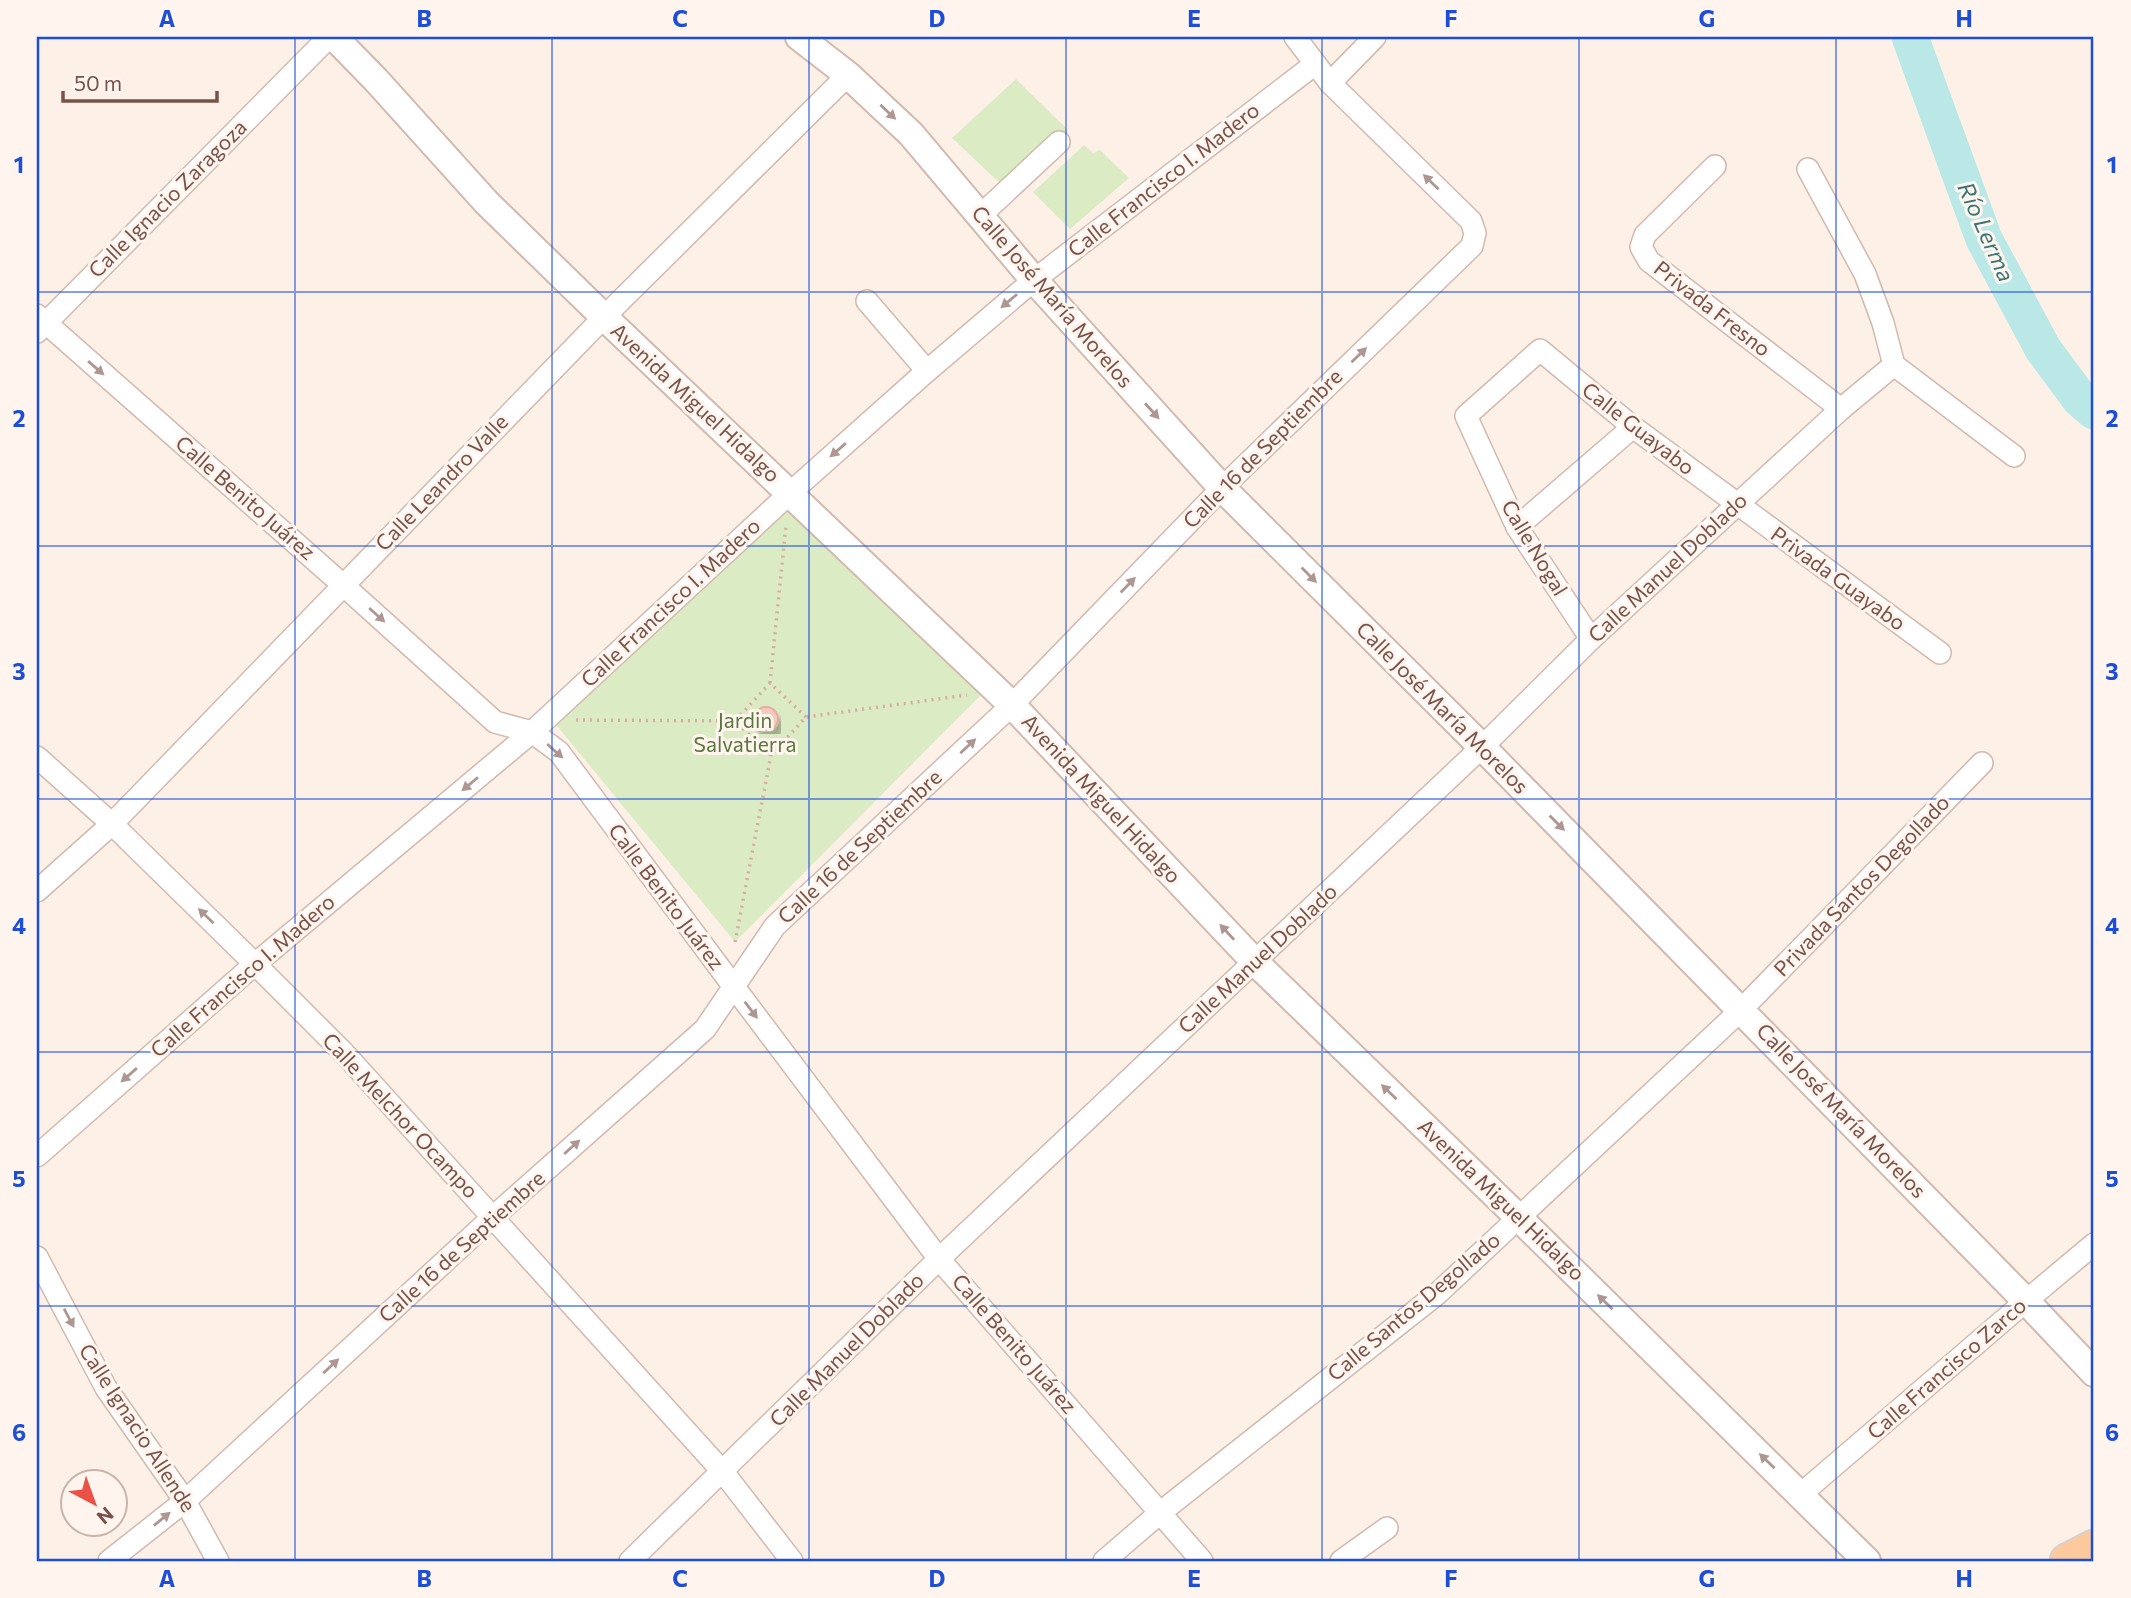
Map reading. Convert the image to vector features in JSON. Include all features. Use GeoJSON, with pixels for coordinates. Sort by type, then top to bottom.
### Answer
{"type":"FeatureCollection","features":[{"type":"Feature","properties":{"kind":"main road"},"geometry":{"type":"LineString","coordinates":[[2067,1561],[2094,1547]]}},
{"type":"Feature","properties":{"kind":"street","name":"Avenida Miguel Hidalgo"},"geometry":{"type":"LineString","coordinates":[[331,37],[376,80],[487,203],[604,317],[788,504],[1012,705],[1255,962],[1519,1217],[1867,1561]]}},
{"type":"Feature","properties":{"kind":"street","name":"Calle Ignacio Zaragoza"},"geometry":{"type":"LineString","coordinates":[[39,323],[331,37]]}},
{"type":"Feature","properties":{"kind":"street","name":"Calle José María Morelos"},"geometry":{"type":"LineString","coordinates":[[799,37],[848,75],[912,134],[1034,280],[1222,488],[1482,747],[2026,1301],[2090,1361]]}},
{"type":"Feature","properties":{"kind":"street"},"geometry":{"type":"LineString","coordinates":[[1295,37],[1329,83],[1375,37]]}},
{"type":"Feature","properties":{"kind":"street","name":"Calle Francisco I. Madero"},"geometry":{"type":"LineString","coordinates":[[37,1156],[256,964],[533,732],[788,504],[927,371],[1034,280],[1315,64]]}},
{"type":"Feature","properties":{"kind":"street","name":"Calle Leandro Valle"},"geometry":{"type":"LineString","coordinates":[[37,891],[111,824],[604,317],[848,75]]}},
{"type":"Feature","properties":{"kind":"street","name":"Calle 16 de Septiembre"},"geometry":{"type":"LineString","coordinates":[[109,1561],[185,1501],[493,1217],[705,1029],[775,926],[1012,705],[1222,488],[1472,246],[1475,233],[1471,221],[1329,83]]}},
{"type":"Feature","properties":{"kind":"street"},"geometry":{"type":"LineString","coordinates":[[981,215],[1059,142]]}},
{"type":"Feature","properties":{"kind":"street","name":"Privada Fresno"},"geometry":{"type":"LineString","coordinates":[[1715,166],[1645,235],[1641,247],[1649,261],[1841,409]]}},
{"type":"Feature","properties":{"kind":"street"},"geometry":{"type":"LineString","coordinates":[[1808,169],[1865,274],[1883,323],[1894,365],[2014,456]]}},
{"type":"Feature","properties":{"kind":"street"},"geometry":{"type":"LineString","coordinates":[[867,301],[927,371]]}},
{"type":"Feature","properties":{"kind":"street","name":"Calle Benito Juárez"},"geometry":{"type":"LineString","coordinates":[[39,323],[343,585],[495,722],[533,732],[559,752],[939,1259],[1202,1561]]}},
{"type":"Feature","properties":{"kind":"street","name":"Calle Guayabo"},"geometry":{"type":"LineString","coordinates":[[1466,416],[1540,351],[1633,427],[1736,505]]}},
{"type":"Feature","properties":{"kind":"street","name":"Calle Manuel Doblado"},"geometry":{"type":"LineString","coordinates":[[630,1561],[939,1259],[1482,747],[1591,639],[1841,409],[1894,365]]}},
{"type":"Feature","properties":{"kind":"street","name":"Calle Nogal"},"geometry":{"type":"LineString","coordinates":[[1466,416],[1517,527],[1591,639]]}},
{"type":"Feature","properties":{"kind":"street"},"geometry":{"type":"LineString","coordinates":[[1517,527],[1633,427]]}},
{"type":"Feature","properties":{"kind":"street","name":"Privada Guayabo"},"geometry":{"type":"LineString","coordinates":[[1736,505],[1940,653]]}},
{"type":"Feature","properties":{"kind":"street","name":"Calle Melchor Ocampo"},"geometry":{"type":"LineString","coordinates":[[37,757],[111,824],[344,1053],[723,1472],[792,1561]]}},
{"type":"Feature","properties":{"kind":"street","name":"Privada Santos Degollado"},"geometry":{"type":"LineString","coordinates":[[1741,1010],[1982,763]]}},
{"type":"Feature","properties":{"kind":"street","name":"Calle Santos Degollado"},"geometry":{"type":"LineString","coordinates":[[1104,1561],[1437,1294],[1741,1010]]}},
{"type":"Feature","properties":{"kind":"street","name":"Calle Francisco Zarco"},"geometry":{"type":"LineString","coordinates":[[1801,1494],[2094,1244]]}},
{"type":"Feature","properties":{"kind":"street","name":"Calle Ignacio Allende"},"geometry":{"type":"LineString","coordinates":[[37,1257],[106,1388],[185,1501],[218,1561]]}},
{"type":"Feature","properties":{"kind":"street"},"geometry":{"type":"LineString","coordinates":[[1341,1561],[1387,1528]]}},
{"type":"Feature","properties":{"kind":"path"},"geometry":{"type":"LineString","coordinates":[[735,721],[770,683],[788,504]]}},
{"type":"Feature","properties":{"kind":"path"},"geometry":{"type":"LineString","coordinates":[[770,683],[806,717]]}},
{"type":"Feature","properties":{"kind":"path"},"geometry":{"type":"LineString","coordinates":[[735,942],[771,755],[806,717],[971,694]]}},
{"type":"Feature","properties":{"kind":"path"},"geometry":{"type":"LineString","coordinates":[[565,720],[735,721],[771,755]]}},
{"type":"Feature","properties":{"kind":"green space"},"geometry":{"type":"Polygon","coordinates":[[[1016,79],[1068,130],[1007,190],[952,138],[1016,79]]]}},
{"type":"Feature","properties":{"kind":"green space"},"geometry":{"type":"Polygon","coordinates":[[[1084,145],[1093,153],[1100,150],[1129,178],[1070,229],[1033,192],[1084,145]]]}},
{"type":"Feature","properties":{"kind":"green space","name":"Jardin Salvatierra"},"geometry":{"type":"Polygon","coordinates":[[[788,501],[984,692],[735,942],[552,720],[788,501]]]}},
{"type":"Feature","properties":{"kind":"building"},"geometry":{"type":"Polygon","coordinates":[[[766,707],[775,710],[778,719],[775,728],[766,731],[757,728],[754,719],[757,710],[766,707]]]}},
{"type":"Feature","properties":{"kind":"waterway","name":"Río Lerma"},"geometry":{"type":"LineString","coordinates":[[1910,37],[1984,239],[2043,349],[2080,399],[2094,411]]}}]}
